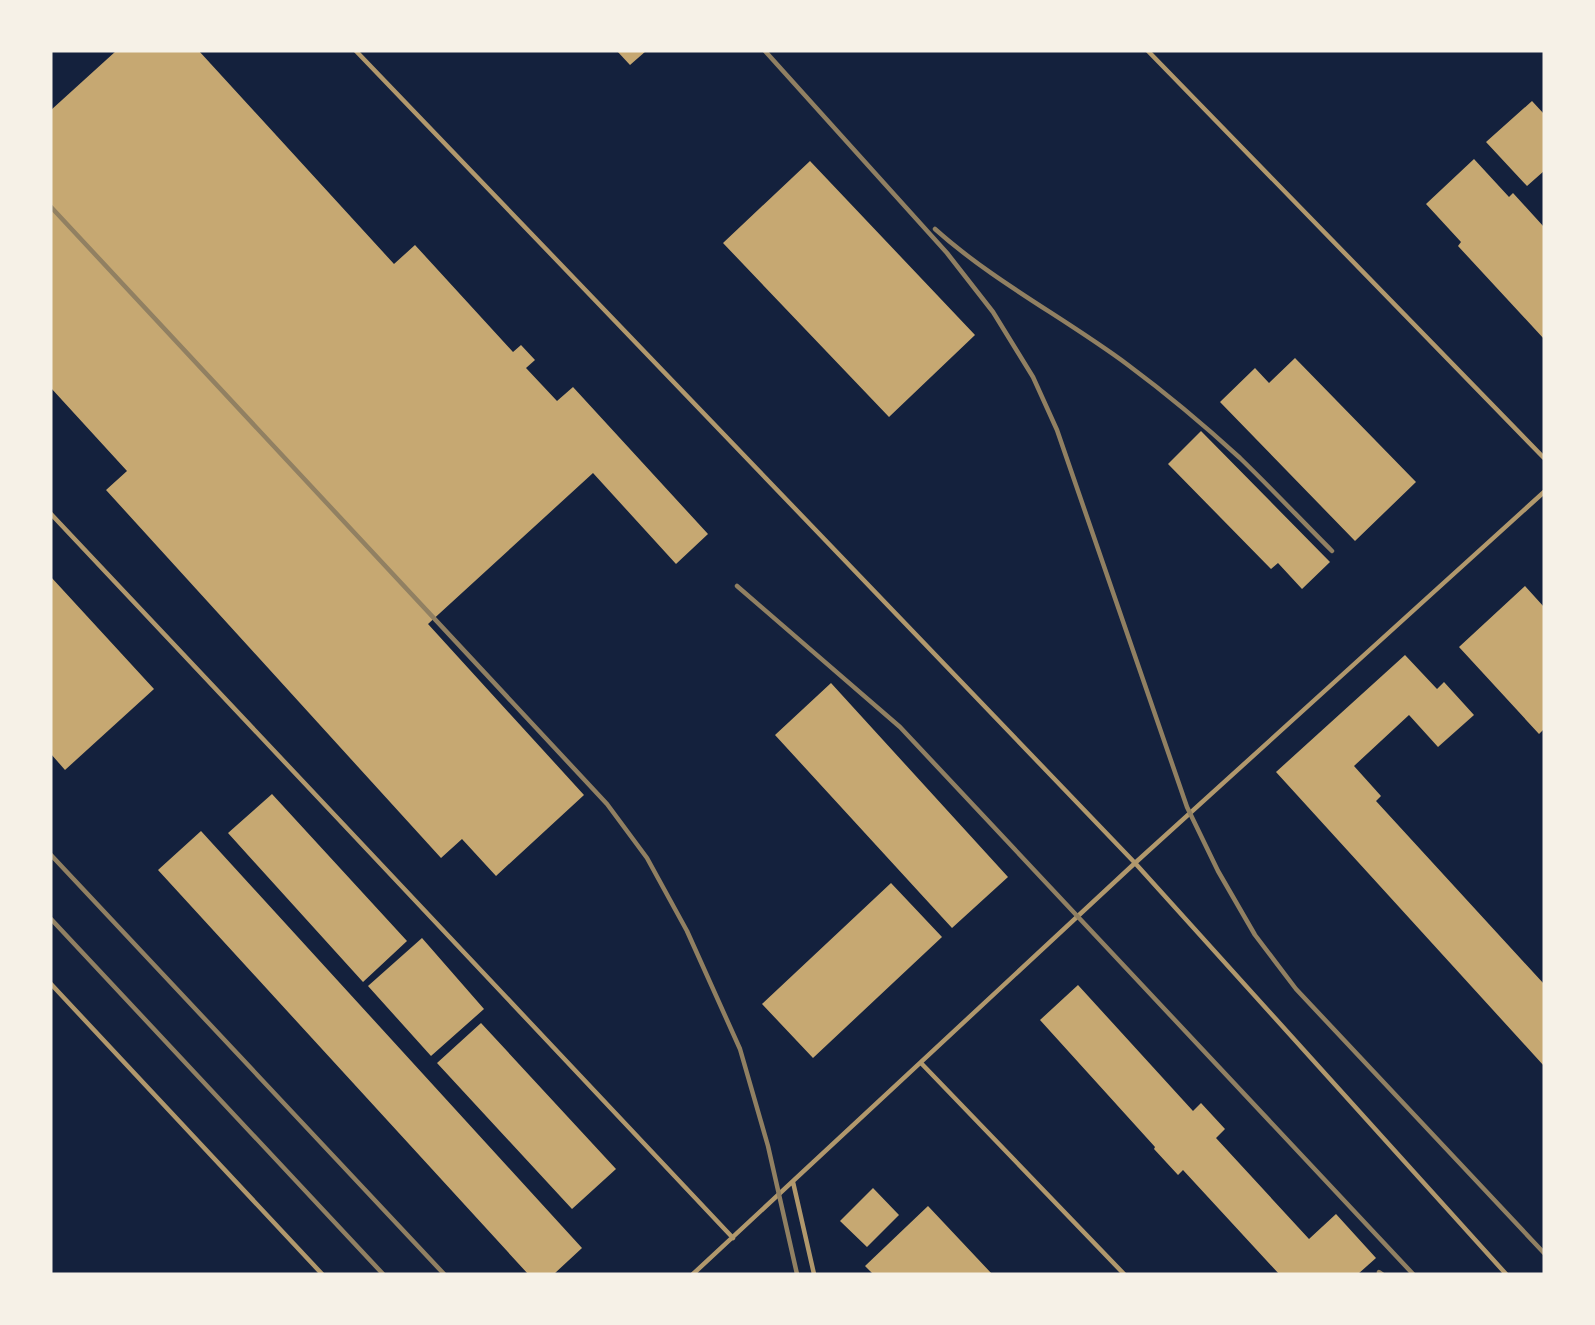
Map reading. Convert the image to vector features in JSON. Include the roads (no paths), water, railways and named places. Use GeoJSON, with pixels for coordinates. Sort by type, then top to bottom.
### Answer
{"type":"FeatureCollection","features":[{"type":"Feature","properties":{"kind":"lane"},"geometry":{"type":"LineString","coordinates":[[356,51],[1135,863],[1506,1274]]}},
{"type":"Feature","properties":{"kind":"lane"},"geometry":{"type":"LineString","coordinates":[[1149,51],[1544,458]]}},
{"type":"Feature","properties":{"kind":"lane"},"geometry":{"type":"LineString","coordinates":[[693,1274],[1135,863],[1544,492]]}},
{"type":"Feature","properties":{"kind":"lane"},"geometry":{"type":"LineString","coordinates":[[51,514],[733,1238]]}},
{"type":"Feature","properties":{"kind":"lane"},"geometry":{"type":"LineString","coordinates":[[51,984],[322,1274]]}},
{"type":"Feature","properties":{"kind":"lane"},"geometry":{"type":"LineString","coordinates":[[921,1063],[1124,1274]]}},
{"type":"Feature","properties":{"kind":"lane"},"geometry":{"type":"LineString","coordinates":[[793,1182],[814,1274]]}},
{"type":"Feature","properties":{"kind":"railway"},"geometry":{"type":"LineString","coordinates":[[765,51],[947,253],[993,312],[1033,377],[1057,430],[1187,807],[1218,871],[1255,935],[1296,989],[1544,1253]]}},
{"type":"Feature","properties":{"kind":"railway"},"geometry":{"type":"LineString","coordinates":[[51,207],[607,804],[647,858],[687,931],[740,1049],[768,1146],[797,1274]]}},
{"type":"Feature","properties":{"kind":"railway"},"geometry":{"type":"LineString","coordinates":[[935,229],[981,266],[1104,348],[1171,398],[1240,458],[1332,551]]}},
{"type":"Feature","properties":{"kind":"railway"},"geometry":{"type":"LineString","coordinates":[[737,586],[900,727],[1413,1274]]}},
{"type":"Feature","properties":{"kind":"railway"},"geometry":{"type":"LineString","coordinates":[[51,855],[444,1274]]}},
{"type":"Feature","properties":{"kind":"railway"},"geometry":{"type":"LineString","coordinates":[[51,919],[383,1274]]}}]}
